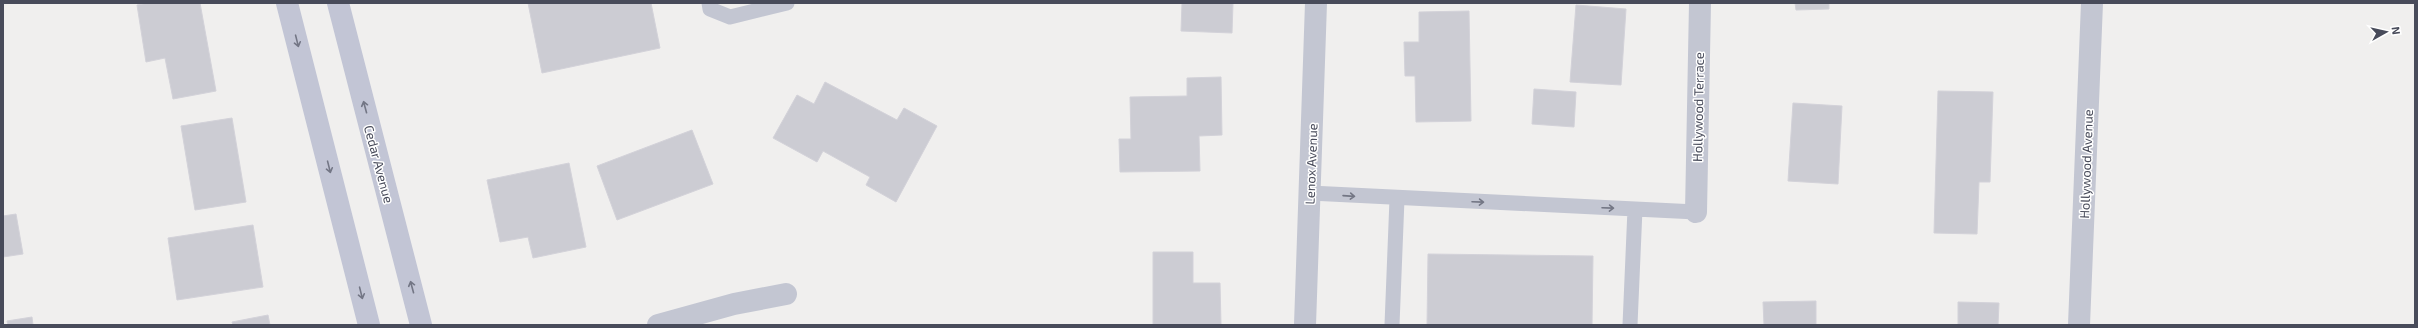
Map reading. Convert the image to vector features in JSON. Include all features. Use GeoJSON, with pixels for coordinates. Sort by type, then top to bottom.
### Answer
{"type":"FeatureCollection","features":[{"type":"Feature","properties":{"kind":"main road"},"geometry":{"type":"LineString","coordinates":[[287,3],[369,325]]}},
{"type":"Feature","properties":{"kind":"main road","name":"Cedar Avenue"},"geometry":{"type":"LineString","coordinates":[[338,3],[421,325]]}},
{"type":"Feature","properties":{"kind":"street","name":"Lenox Avenue"},"geometry":{"type":"LineString","coordinates":[[1305,325],[1316,3]]}},
{"type":"Feature","properties":{"kind":"street","name":"Hollywood Terrace"},"geometry":{"type":"LineString","coordinates":[[1696,212],[1700,3]]}},
{"type":"Feature","properties":{"kind":"street","name":"Hollywood Avenue"},"geometry":{"type":"LineString","coordinates":[[2079,325],[2092,3]]}},
{"type":"Feature","properties":{"kind":"street"},"geometry":{"type":"LineString","coordinates":[[658,325],[734,304],[786,294]]}},
{"type":"Feature","properties":{"kind":"lane"},"geometry":{"type":"LineString","coordinates":[[709,3],[710,8],[730,17],[787,3]]}},
{"type":"Feature","properties":{"kind":"lane"},"geometry":{"type":"LineString","coordinates":[[1310,193],[1397,199],[1696,212]]}},
{"type":"Feature","properties":{"kind":"lane"},"geometry":{"type":"LineString","coordinates":[[1392,325],[1397,199]]}},
{"type":"Feature","properties":{"kind":"lane"},"geometry":{"type":"LineString","coordinates":[[1630,325],[1635,209]]}},
{"type":"Feature","properties":{"kind":"building"},"geometry":{"type":"Polygon","coordinates":[[[148,3],[200,3],[216,91],[173,99],[165,58],[146,62],[137,5],[148,3]]]}},
{"type":"Feature","properties":{"kind":"building"},"geometry":{"type":"Polygon","coordinates":[[[528,3],[651,3],[660,48],[542,73],[528,3]]]}},
{"type":"Feature","properties":{"kind":"building"},"geometry":{"type":"Polygon","coordinates":[[[1182,3],[1233,3],[1232,33],[1181,31],[1182,3]]]}},
{"type":"Feature","properties":{"kind":"building"},"geometry":{"type":"Polygon","coordinates":[[[1795,3],[1829,3],[1829,9],[1796,10],[1795,3]]]}},
{"type":"Feature","properties":{"kind":"building"},"geometry":{"type":"Polygon","coordinates":[[[1576,5],[1626,9],[1621,85],[1570,82],[1576,5]]]}},
{"type":"Feature","properties":{"kind":"building"},"geometry":{"type":"Polygon","coordinates":[[[1469,11],[1471,121],[1416,122],[1415,76],[1405,76],[1404,42],[1419,42],[1419,12],[1469,11]]]}},
{"type":"Feature","properties":{"kind":"building"},"geometry":{"type":"Polygon","coordinates":[[[1221,77],[1222,135],[1199,136],[1200,171],[1120,172],[1119,139],[1131,139],[1130,97],[1187,96],[1187,78],[1221,77]]]}},
{"type":"Feature","properties":{"kind":"building"},"geometry":{"type":"Polygon","coordinates":[[[825,82],[897,120],[904,108],[937,126],[896,202],[866,185],[870,177],[823,151],[817,162],[773,138],[797,95],[814,104],[825,82]]]}},
{"type":"Feature","properties":{"kind":"building"},"geometry":{"type":"Polygon","coordinates":[[[1534,89],[1576,92],[1574,127],[1532,124],[1534,89]]]}},
{"type":"Feature","properties":{"kind":"building"},"geometry":{"type":"Polygon","coordinates":[[[1938,91],[1993,92],[1990,182],[1979,182],[1977,234],[1934,233],[1938,91]]]}},
{"type":"Feature","properties":{"kind":"building"},"geometry":{"type":"Polygon","coordinates":[[[1793,103],[1842,106],[1838,184],[1788,181],[1793,103]]]}},
{"type":"Feature","properties":{"kind":"building"},"geometry":{"type":"Polygon","coordinates":[[[232,118],[246,202],[195,210],[181,126],[232,118]]]}},
{"type":"Feature","properties":{"kind":"building"},"geometry":{"type":"Polygon","coordinates":[[[692,130],[713,184],[617,220],[597,166],[692,130]]]}},
{"type":"Feature","properties":{"kind":"building"},"geometry":{"type":"Polygon","coordinates":[[[569,163],[586,247],[533,258],[528,237],[500,242],[487,180],[569,163]]]}},
{"type":"Feature","properties":{"kind":"building"},"geometry":{"type":"Polygon","coordinates":[[[16,214],[23,254],[3,257],[3,216],[16,214]]]}},
{"type":"Feature","properties":{"kind":"building"},"geometry":{"type":"Polygon","coordinates":[[[253,225],[263,287],[177,300],[168,238],[253,225]]]}},
{"type":"Feature","properties":{"kind":"building"},"geometry":{"type":"Polygon","coordinates":[[[1153,252],[1193,252],[1193,283],[1220,283],[1221,325],[1153,325],[1153,252]]]}},
{"type":"Feature","properties":{"kind":"building"},"geometry":{"type":"Polygon","coordinates":[[[1428,254],[1593,256],[1592,325],[1427,325],[1428,254]]]}},
{"type":"Feature","properties":{"kind":"building"},"geometry":{"type":"Polygon","coordinates":[[[1816,301],[1816,325],[1764,325],[1763,302],[1816,301]]]}},
{"type":"Feature","properties":{"kind":"building"},"geometry":{"type":"Polygon","coordinates":[[[1958,302],[1999,303],[1998,325],[1958,325],[1958,302]]]}},
{"type":"Feature","properties":{"kind":"building"},"geometry":{"type":"Polygon","coordinates":[[[268,315],[270,325],[233,325],[232,322],[268,315]]]}},
{"type":"Feature","properties":{"kind":"building"},"geometry":{"type":"Polygon","coordinates":[[[32,317],[33,325],[8,325],[7,321],[32,317]]]}}]}
